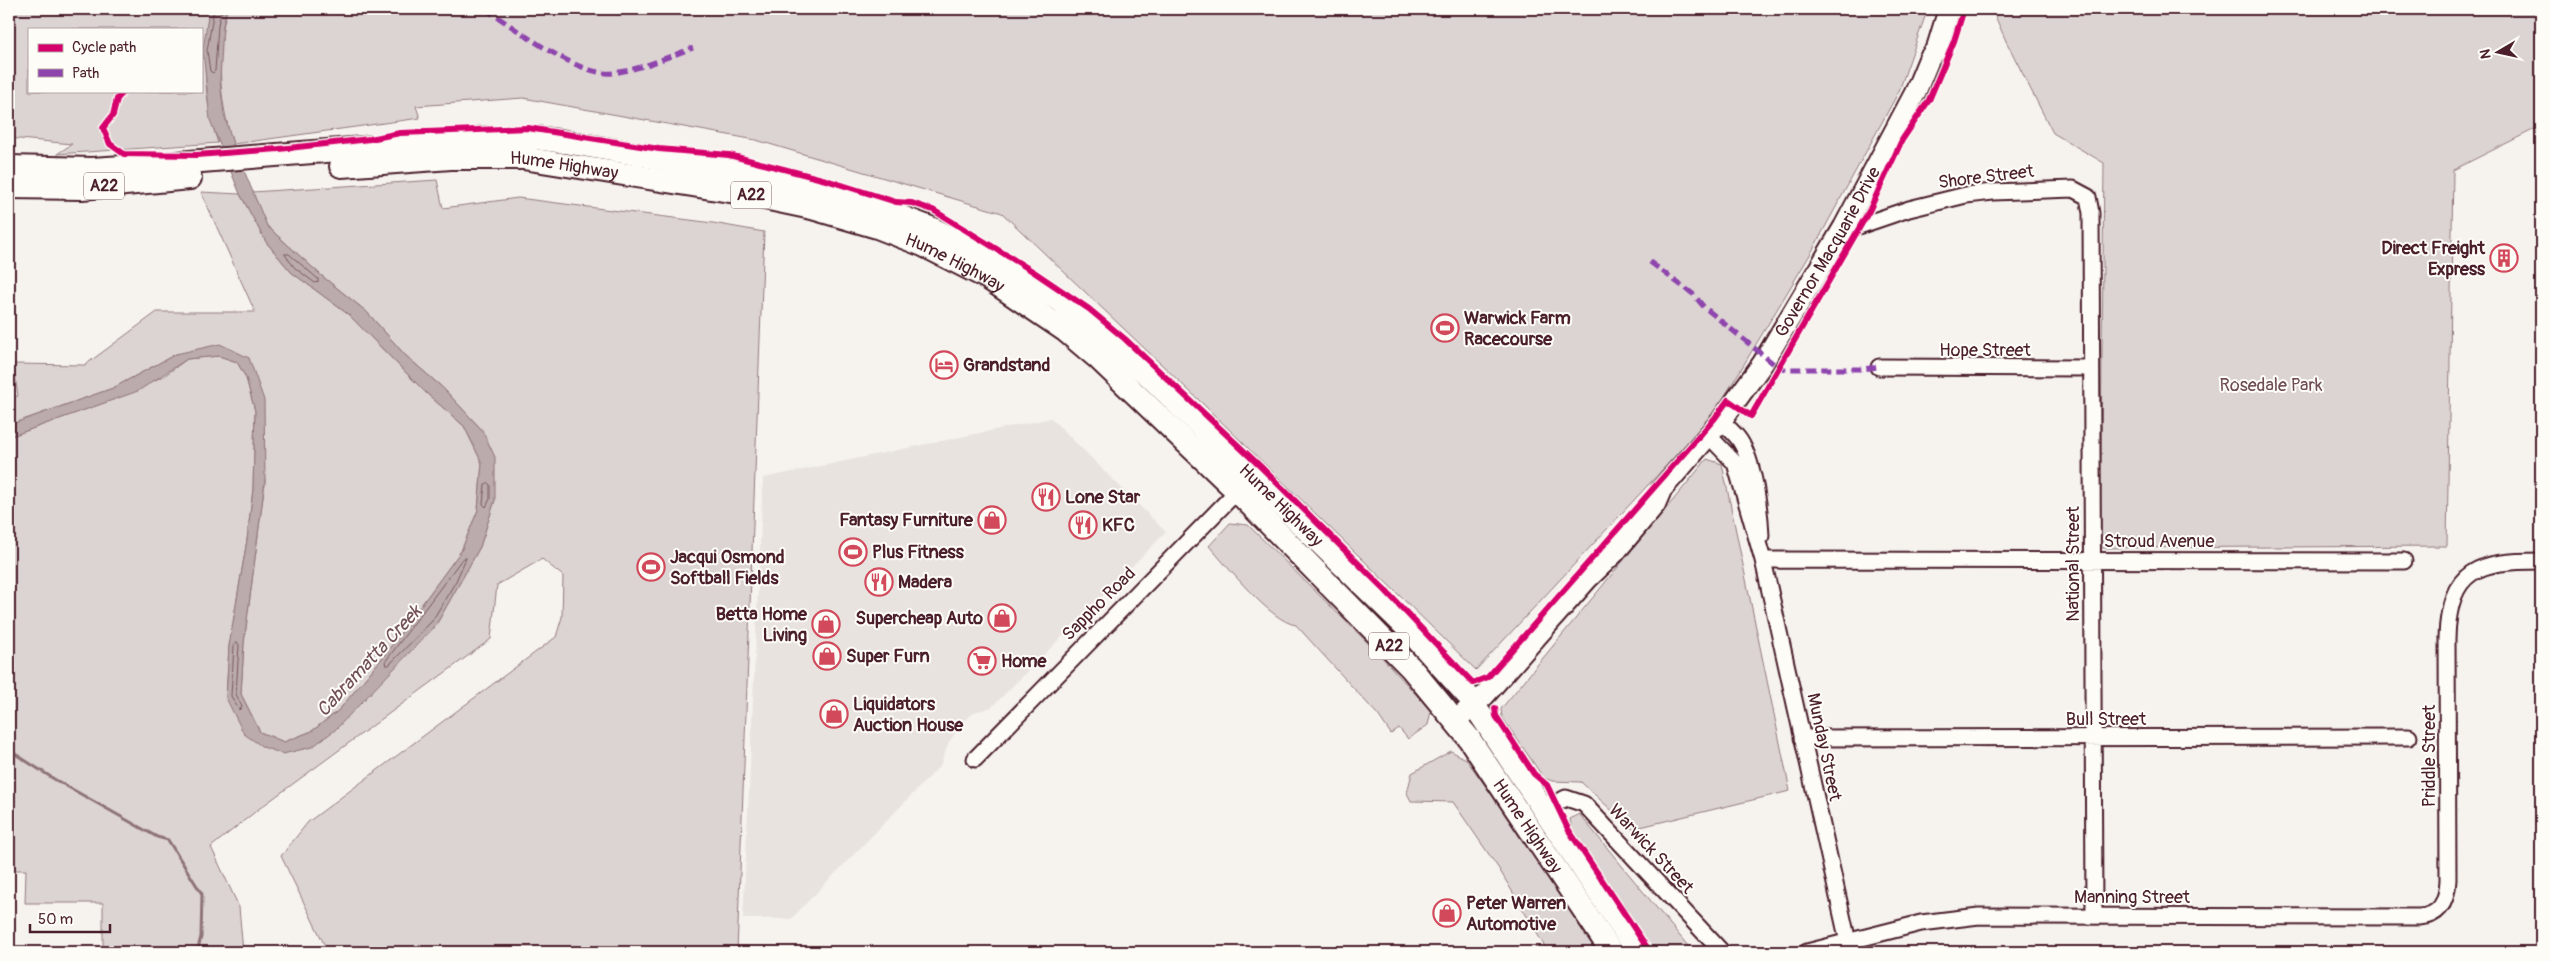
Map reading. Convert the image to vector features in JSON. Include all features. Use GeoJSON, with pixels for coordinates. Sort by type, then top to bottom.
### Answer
{"type":"FeatureCollection","features":[{"type":"Feature","properties":{"kind":"highway","name":"Hume Highway"},"geometry":{"type":"LineString","coordinates":[[9,187],[82,188],[197,170],[282,163],[523,158],[737,182],[812,208],[877,227],[923,245],[988,278],[1066,331],[1405,626],[1475,704],[1638,952]]}},
{"type":"Feature","properties":{"kind":"highway","name":"Hume Highway"},"geometry":{"type":"LineString","coordinates":[[9,167],[197,170]]}},
{"type":"Feature","properties":{"kind":"highway","name":"Hume Highway"},"geometry":{"type":"LineString","coordinates":[[1244,484],[1456,720],[1612,952]]}},
{"type":"Feature","properties":{"kind":"main road","name":"Governor Macquarie Drive"},"geometry":{"type":"LineString","coordinates":[[1456,720],[1475,704],[1588,578],[1614,553],[1655,504],[1661,490],[1719,432],[1763,363],[1844,227],[1915,93],[1929,59],[1941,9]]}},
{"type":"Feature","properties":{"kind":"main road","name":"Governor Macquarie Drive"},"geometry":{"type":"LineString","coordinates":[[1929,59],[1937,48],[1949,9]]}},
{"type":"Feature","properties":{"kind":"street","name":"Shore Street"},"geometry":{"type":"LineString","coordinates":[[1844,227],[1858,226],[1909,209],[1966,195],[2041,188],[2073,189],[2088,198],[2090,213]]}},
{"type":"Feature","properties":{"kind":"street","name":"National Street"},"geometry":{"type":"LineString","coordinates":[[2090,213],[2094,915]]}},
{"type":"Feature","properties":{"kind":"street","name":"Hope Street"},"geometry":{"type":"LineString","coordinates":[[1878,367],[2091,368]]}},
{"type":"Feature","properties":{"kind":"street","name":"Munday Street"},"geometry":{"type":"LineString","coordinates":[[1719,432],[1744,449],[1751,472],[1760,514],[1763,560],[1848,942]]}},
{"type":"Feature","properties":{"kind":"street","name":"Sappho Road"},"geometry":{"type":"LineString","coordinates":[[975,759],[1244,484]]}},
{"type":"Feature","properties":{"kind":"street","name":"Stroud Avenue"},"geometry":{"type":"LineString","coordinates":[[1763,560],[2092,559],[2404,561]]}},
{"type":"Feature","properties":{"kind":"street","name":"Priddle Street"},"geometry":{"type":"LineString","coordinates":[[2448,891],[2448,621],[2456,592],[2465,578],[2475,570],[2503,562],[2541,561]]}},
{"type":"Feature","properties":{"kind":"street","name":"Bull Street"},"geometry":{"type":"LineString","coordinates":[[1802,738],[2409,737]]}},
{"type":"Feature","properties":{"kind":"street","name":"Warwick Street"},"geometry":{"type":"LineString","coordinates":[[1543,810],[1566,798],[1584,804],[1722,952]]}},
{"type":"Feature","properties":{"kind":"street","name":"Manning Street"},"geometry":{"type":"LineString","coordinates":[[1807,952],[1948,918],[2007,915],[2427,917],[2440,908],[2448,891]]}},
{"type":"Feature","properties":{"kind":"shaded area"},"geometry":{"type":"Polygon","coordinates":[[[1051,418],[1166,532],[992,707],[975,712],[963,722],[949,742],[940,766],[791,919],[743,919],[763,478],[1051,418]]]}},
{"type":"Feature","properties":{"kind":"green space"},"geometry":{"type":"Polygon","coordinates":[[[9,9],[209,9],[205,59],[207,93],[209,110],[218,143],[57,154],[72,144],[9,138],[9,9]]]}},
{"type":"Feature","properties":{"kind":"green space","name":"Warwick Farm Racecourse"},"geometry":{"type":"Polygon","coordinates":[[[227,9],[1932,9],[1931,13],[1927,11],[1899,91],[1811,253],[1714,414],[1476,670],[1202,403],[1002,213],[756,140],[523,98],[416,106],[420,118],[233,144],[222,94],[220,60],[227,9]]]}},
{"type":"Feature","properties":{"kind":"green space","name":"Rosedale Park"},"geometry":{"type":"Polygon","coordinates":[[[1992,9],[2541,9],[2541,126],[2453,170],[2447,546],[2100,548],[2104,163],[2053,133],[2006,41],[1992,9]]]}},
{"type":"Feature","properties":{"kind":"green space"},"geometry":{"type":"Polygon","coordinates":[[[437,180],[443,208],[518,198],[713,223],[764,232],[737,952],[328,952],[281,856],[308,822],[556,637],[562,617],[563,576],[542,559],[497,585],[491,639],[260,808],[211,847],[239,907],[243,952],[103,952],[103,903],[25,903],[26,870],[9,870],[9,437],[109,401],[164,376],[187,359],[219,356],[237,362],[246,378],[255,411],[253,489],[247,540],[229,646],[226,698],[263,747],[312,747],[436,625],[480,547],[495,500],[482,430],[443,388],[405,355],[367,312],[322,276],[267,226],[252,192],[437,180]]]}},
{"type":"Feature","properties":{"kind":"green space"},"geometry":{"type":"Polygon","coordinates":[[[201,192],[240,194],[266,242],[291,272],[349,315],[425,392],[464,426],[482,463],[478,510],[461,551],[383,657],[339,710],[312,731],[284,742],[260,732],[241,694],[244,643],[265,481],[249,358],[176,354],[113,388],[9,425],[9,398],[18,396],[13,364],[85,365],[157,312],[255,312],[201,192]]]}},
{"type":"Feature","properties":{"kind":"green space"},"geometry":{"type":"Polygon","coordinates":[[[1707,459],[1722,464],[1790,791],[1632,829],[1581,782],[1552,781],[1543,777],[1502,717],[1501,709],[1707,459]]]}},
{"type":"Feature","properties":{"kind":"green space"},"geometry":{"type":"Polygon","coordinates":[[[1230,523],[1248,525],[1379,654],[1431,711],[1428,725],[1408,739],[1399,728],[1391,734],[1378,715],[1296,625],[1286,622],[1274,614],[1237,579],[1209,546],[1230,523]]]}},
{"type":"Feature","properties":{"kind":"green space"},"geometry":{"type":"Polygon","coordinates":[[[1451,751],[1466,759],[1530,848],[1599,952],[1548,952],[1499,869],[1453,802],[1411,801],[1407,793],[1412,773],[1451,751]]]}},
{"type":"Feature","properties":{"kind":"green space"},"geometry":{"type":"Polygon","coordinates":[[[1580,814],[1693,952],[1653,952],[1572,831],[1570,819],[1580,814]]]}},
{"type":"Feature","properties":{"kind":"water"},"geometry":{"type":"Polygon","coordinates":[[[209,9],[227,9],[223,25],[220,81],[224,114],[233,144],[267,226],[322,276],[367,312],[405,355],[443,388],[482,430],[495,457],[495,500],[480,547],[436,625],[335,730],[312,747],[283,754],[263,747],[244,734],[226,698],[229,646],[247,540],[253,489],[255,411],[246,378],[237,362],[219,356],[187,359],[138,391],[9,437],[9,425],[113,388],[176,354],[220,344],[249,358],[264,400],[265,481],[244,643],[241,694],[260,732],[284,742],[312,731],[339,710],[383,657],[461,551],[478,510],[482,463],[464,426],[425,392],[349,315],[291,272],[266,242],[240,194],[210,120],[203,50],[209,9]]]}},
{"type":"Feature","properties":{"kind":"waterway","name":"Cabramatta Creek"},"geometry":{"type":"LineString","coordinates":[[9,750],[54,779],[157,837],[168,840],[202,894],[201,937],[197,952]]}},
{"type":"Feature","properties":{"kind":"marked path"},"geometry":{"type":"LineString","coordinates":[[485,9],[565,60],[599,72],[613,73],[633,69],[693,48]]}},
{"type":"Feature","properties":{"kind":"marked path"},"geometry":{"type":"LineString","coordinates":[[1650,262],[1693,294],[1704,307],[1780,369],[1863,369],[1879,367]]}},
{"type":"Feature","properties":{"kind":"cycle path"},"geometry":{"type":"LineString","coordinates":[[123,92],[117,99],[113,115],[103,128],[110,144],[124,154],[196,155],[279,149],[370,139],[400,133],[528,128],[659,149],[729,155],[826,180],[896,202],[912,203],[933,210],[1034,272],[1089,309],[1125,339],[1261,467],[1383,588],[1473,683],[1488,677],[1715,418],[1728,400],[1751,416],[1869,211],[1902,140],[1929,100],[1954,41],[1964,9]]}},
{"type":"Feature","properties":{"kind":"cycle path"},"geometry":{"type":"LineString","coordinates":[[1495,708],[1496,716],[1534,774],[1547,785],[1568,829],[1650,952]]}},
{"type":"Feature","properties":{"kind":"place","name":"Direct Freight Express"},"geometry":{"type":"Point","coordinates":[2504,258]}},
{"type":"Feature","properties":{"kind":"place","name":"Warwick Farm Racecourse"},"geometry":{"type":"Point","coordinates":[1445,328]}},
{"type":"Feature","properties":{"kind":"place","name":"Grandstand"},"geometry":{"type":"Point","coordinates":[944,365]}},
{"type":"Feature","properties":{"kind":"place","name":"Lone Star"},"geometry":{"type":"Point","coordinates":[1046,497]}},
{"type":"Feature","properties":{"kind":"place","name":"Fantasy Furniture"},"geometry":{"type":"Point","coordinates":[992,520]}},
{"type":"Feature","properties":{"kind":"place","name":"KFC"},"geometry":{"type":"Point","coordinates":[1083,525]}},
{"type":"Feature","properties":{"kind":"place","name":"Plus Fitness"},"geometry":{"type":"Point","coordinates":[853,552]}},
{"type":"Feature","properties":{"kind":"place","name":"Jacqui Osmond Softball Fields"},"geometry":{"type":"Point","coordinates":[651,567]}},
{"type":"Feature","properties":{"kind":"place","name":"Madera"},"geometry":{"type":"Point","coordinates":[879,582]}},
{"type":"Feature","properties":{"kind":"place","name":"Supercheap Auto"},"geometry":{"type":"Point","coordinates":[1002,618]}},
{"type":"Feature","properties":{"kind":"place","name":"Betta Home Living"},"geometry":{"type":"Point","coordinates":[826,624]}},
{"type":"Feature","properties":{"kind":"place","name":"Super Furn"},"geometry":{"type":"Point","coordinates":[827,656]}},
{"type":"Feature","properties":{"kind":"place","name":"Home"},"geometry":{"type":"Point","coordinates":[982,661]}},
{"type":"Feature","properties":{"kind":"place","name":"Liquidators Auction House"},"geometry":{"type":"Point","coordinates":[834,714]}},
{"type":"Feature","properties":{"kind":"place","name":"Peter Warren Automotive"},"geometry":{"type":"Point","coordinates":[1447,913]}}]}
